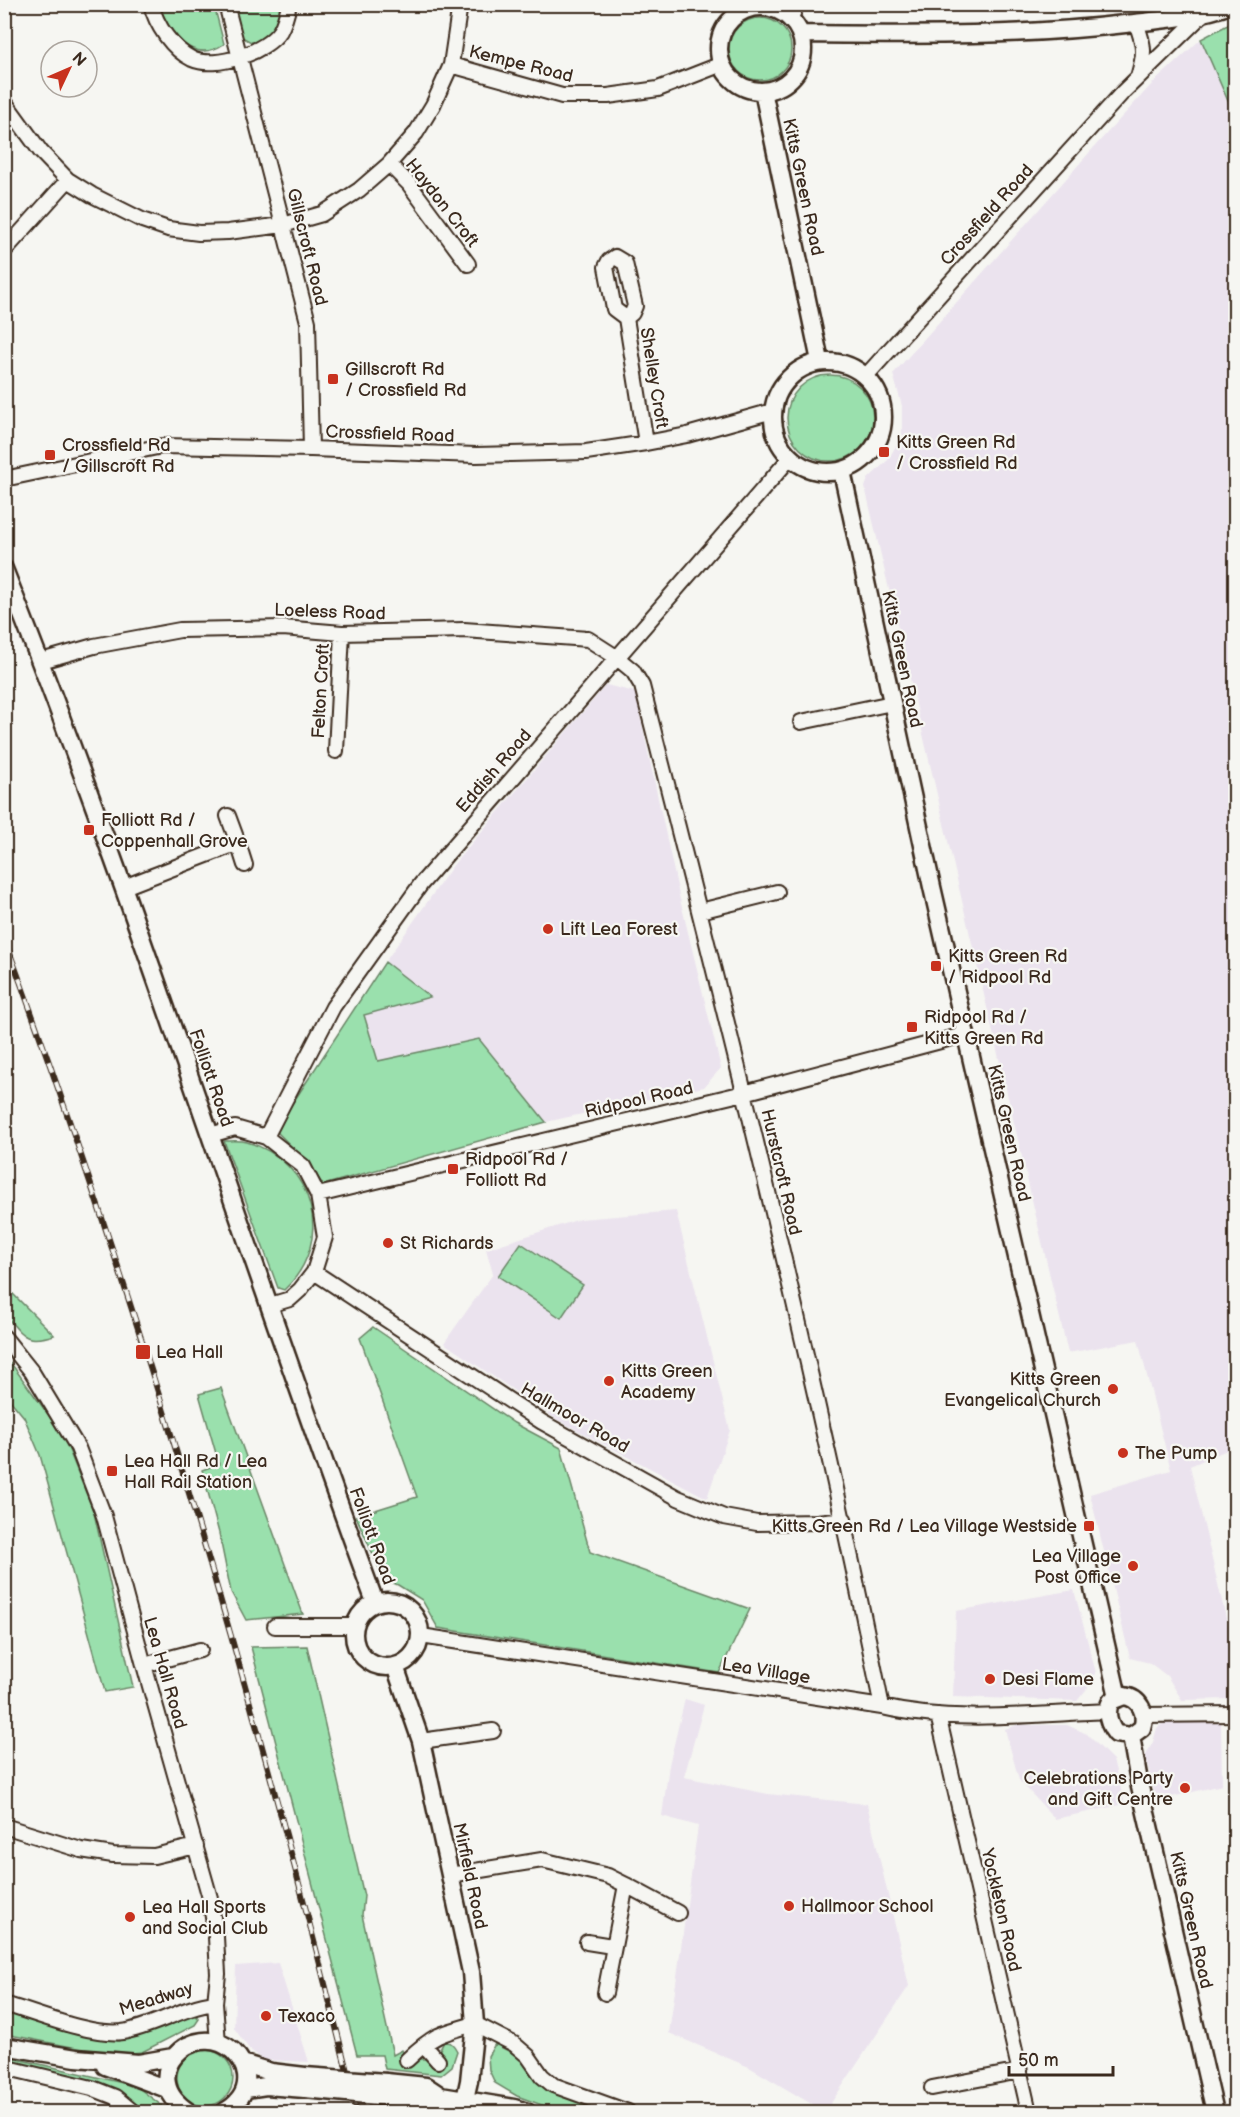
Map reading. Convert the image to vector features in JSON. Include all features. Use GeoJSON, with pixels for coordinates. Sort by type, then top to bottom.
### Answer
{"type":"FeatureCollection","features":[{"type":"Feature","properties":{"kind":"street"},"geometry":{"type":"LineString","coordinates":[[151,4],[153,16],[165,36],[192,59],[213,62],[239,58],[262,47],[279,33],[289,4]]}},
{"type":"Feature","properties":{"kind":"street","name":"Gillscroft Road"},"geometry":{"type":"LineString","coordinates":[[226,4],[308,322],[311,448]]}},
{"type":"Feature","properties":{"kind":"street"},"geometry":{"type":"LineString","coordinates":[[4,101],[41,152],[68,180],[126,212],[168,229],[199,233],[283,225],[322,214],[359,190],[388,164],[416,133],[433,105],[451,65],[460,4]]}},
{"type":"Feature","properties":{"kind":"street"},"geometry":{"type":"LineString","coordinates":[[800,34],[1042,33],[1204,14],[1233,4]]}},
{"type":"Feature","properties":{"kind":"street"},"geometry":{"type":"LineString","coordinates":[[740,8],[767,8],[781,13],[794,12],[800,34],[801,61],[793,76],[777,88],[763,91],[740,86],[729,76],[722,64],[719,51],[722,34],[740,8]]}},
{"type":"Feature","properties":{"kind":"street","name":"Crossfield Road"},"geometry":{"type":"LineString","coordinates":[[865,376],[1123,92],[1204,14]]}},
{"type":"Feature","properties":{"kind":"street"},"geometry":{"type":"LineString","coordinates":[[1136,23],[1144,41],[1144,58],[1137,79]]}},
{"type":"Feature","properties":{"kind":"street","name":"Kempe Road"},"geometry":{"type":"LineString","coordinates":[[451,65],[562,96],[608,96],[658,89],[722,64]]}},
{"type":"Feature","properties":{"kind":"street","name":"Kitts Green Road"},"geometry":{"type":"LineString","coordinates":[[763,91],[820,361]]}},
{"type":"Feature","properties":{"kind":"street","name":"Haydon Croft"},"geometry":{"type":"LineString","coordinates":[[388,164],[409,184],[468,264]]}},
{"type":"Feature","properties":{"kind":"street"},"geometry":{"type":"LineString","coordinates":[[4,251],[68,180]]}},
{"type":"Feature","properties":{"kind":"street","name":"Shelley Croft"},"geometry":{"type":"LineString","coordinates":[[626,318],[646,443]]}},
{"type":"Feature","properties":{"kind":"street"},"geometry":{"type":"LineString","coordinates":[[820,361],[850,367],[865,376],[876,391],[881,404],[882,430],[873,449],[855,466],[828,474],[809,470],[790,458],[777,437],[772,421],[778,392],[790,376],[820,361]]}},
{"type":"Feature","properties":{"kind":"street","name":"Crossfield Road"},"geometry":{"type":"LineString","coordinates":[[4,479],[162,446],[311,448],[476,455],[586,452],[646,443],[713,428],[773,411]]}},
{"type":"Feature","properties":{"kind":"street","name":"Eddish Road"},"geometry":{"type":"LineString","coordinates":[[266,1137],[333,1007],[421,884],[790,458]]}},
{"type":"Feature","properties":{"kind":"street","name":"Kitts Green Road"},"geometry":{"type":"LineString","coordinates":[[842,471],[932,887],[1118,1697]]}},
{"type":"Feature","properties":{"kind":"street","name":"Folliott Road"},"geometry":{"type":"LineString","coordinates":[[4,569],[41,661],[124,887],[375,1602]]}},
{"type":"Feature","properties":{"kind":"street","name":"Loeless Road"},"geometry":{"type":"LineString","coordinates":[[41,661],[94,646],[180,630],[283,628],[342,633],[464,630],[588,639],[616,657]]}},
{"type":"Feature","properties":{"kind":"street","name":"Felton Croft"},"geometry":{"type":"LineString","coordinates":[[336,751],[342,633]]}},
{"type":"Feature","properties":{"kind":"street","name":"Hurstcroft Road"},"geometry":{"type":"LineString","coordinates":[[616,657],[633,671],[642,686],[700,911],[844,1519],[882,1707]]}},
{"type":"Feature","properties":{"kind":"street"},"geometry":{"type":"LineString","coordinates":[[801,722],[892,703]]}},
{"type":"Feature","properties":{"kind":"street"},"geometry":{"type":"LineString","coordinates":[[228,816],[245,865]]}},
{"type":"Feature","properties":{"kind":"street"},"geometry":{"type":"LineString","coordinates":[[124,887],[238,843]]}},
{"type":"Feature","properties":{"kind":"street"},"geometry":{"type":"LineString","coordinates":[[700,911],[777,892]]}},
{"type":"Feature","properties":{"kind":"street","name":"Ridpool Road"},"geometry":{"type":"LineString","coordinates":[[318,1195],[744,1093],[967,1034]]}},
{"type":"Feature","properties":{"kind":"street"},"geometry":{"type":"LineString","coordinates":[[210,1135],[235,1128],[266,1137],[303,1166],[318,1195],[325,1237],[314,1272],[290,1299],[270,1305]]}},
{"type":"Feature","properties":{"kind":"street","name":"Hallmoor Road"},"geometry":{"type":"LineString","coordinates":[[314,1272],[542,1422],[678,1498],[724,1517],[758,1523],[844,1519]]}},
{"type":"Feature","properties":{"kind":"street","name":"Lea Hall Road"},"geometry":{"type":"LineString","coordinates":[[4,1337],[32,1372],[78,1448],[105,1516],[144,1665],[210,1898],[216,1937],[218,1974],[214,2003],[219,2043]]}},
{"type":"Feature","properties":{"kind":"street"},"geometry":{"type":"LineString","coordinates":[[397,1601],[407,1606],[415,1614],[421,1636],[413,1655],[405,1662],[395,1666],[376,1665],[367,1660],[356,1645],[354,1626],[358,1616],[375,1602],[397,1601]]}},
{"type":"Feature","properties":{"kind":"street"},"geometry":{"type":"LineString","coordinates":[[275,1626],[354,1626]]}},
{"type":"Feature","properties":{"kind":"street","name":"Lea Village"},"geometry":{"type":"LineString","coordinates":[[421,1636],[910,1713],[1034,1715],[1108,1711]]}},
{"type":"Feature","properties":{"kind":"street"},"geometry":{"type":"LineString","coordinates":[[144,1665],[200,1650]]}},
{"type":"Feature","properties":{"kind":"street","name":"Mirfield Road"},"geometry":{"type":"LineString","coordinates":[[395,1666],[421,1741],[471,1972],[475,2024],[469,2081],[463,2106]]}},
{"type":"Feature","properties":{"kind":"street"},"geometry":{"type":"LineString","coordinates":[[1124,1696],[1136,1700],[1143,1714],[1142,1728],[1131,1736],[1116,1734],[1110,1724],[1108,1711],[1111,1701],[1118,1697],[1124,1696]]}},
{"type":"Feature","properties":{"kind":"street"},"geometry":{"type":"LineString","coordinates":[[1143,1714],[1236,1714]]}},
{"type":"Feature","properties":{"kind":"street","name":"Yockleton Road"},"geometry":{"type":"LineString","coordinates":[[938,1715],[1029,2112]]}},
{"type":"Feature","properties":{"kind":"street"},"geometry":{"type":"LineString","coordinates":[[421,1741],[493,1731]]}},
{"type":"Feature","properties":{"kind":"street","name":"Kitts Green Road"},"geometry":{"type":"LineString","coordinates":[[1131,1736],[1140,1787],[1215,2112]]}},
{"type":"Feature","properties":{"kind":"street"},"geometry":{"type":"LineString","coordinates":[[4,1826],[81,1850],[114,1855],[154,1856],[196,1846]]}},
{"type":"Feature","properties":{"kind":"street"},"geometry":{"type":"LineString","coordinates":[[450,1875],[542,1860],[608,1876],[678,1913]]}},
{"type":"Feature","properties":{"kind":"street"},"geometry":{"type":"LineString","coordinates":[[605,1993],[612,1946],[626,1885]]}},
{"type":"Feature","properties":{"kind":"street"},"geometry":{"type":"LineString","coordinates":[[587,1942],[612,1946]]}},
{"type":"Feature","properties":{"kind":"street","name":"Meadway"},"geometry":{"type":"LineString","coordinates":[[4,2004],[105,2032],[123,2032],[199,2005],[214,2003]]}},
{"type":"Feature","properties":{"kind":"street"},"geometry":{"type":"LineString","coordinates":[[407,2060],[440,2033],[475,2024],[514,2044],[528,2056],[542,2076],[553,2085],[628,2112]]}},
{"type":"Feature","properties":{"kind":"street"},"geometry":{"type":"LineString","coordinates":[[189,2112],[173,2100],[167,2089],[166,2068],[181,2050],[196,2042],[219,2043],[229,2048],[242,2063],[246,2089],[236,2104],[224,2112]]}},
{"type":"Feature","properties":{"kind":"street"},"geometry":{"type":"LineString","coordinates":[[424,2044],[438,2061]]}},
{"type":"Feature","properties":{"kind":"street"},"geometry":{"type":"LineString","coordinates":[[4,2046],[91,2060],[139,2063],[173,2057]]}},
{"type":"Feature","properties":{"kind":"street"},"geometry":{"type":"LineString","coordinates":[[91,2060],[167,2089]]}},
{"type":"Feature","properties":{"kind":"street"},"geometry":{"type":"LineString","coordinates":[[242,2063],[305,2082],[387,2090],[426,2086],[463,2106],[514,2108],[528,2112]]}},
{"type":"Feature","properties":{"kind":"street"},"geometry":{"type":"LineString","coordinates":[[4,2067],[92,2088],[115,2097],[133,2112]]}},
{"type":"Feature","properties":{"kind":"street"},"geometry":{"type":"LineString","coordinates":[[932,2088],[1020,2071]]}},
{"type":"Feature","properties":{"kind":"street"},"geometry":{"type":"LineString","coordinates":[[246,2089],[305,2082]]}},
{"type":"Feature","properties":{"kind":"shaded area"},"geometry":{"type":"Polygon","coordinates":[[[1201,39],[1236,117],[1236,1446],[1190,1466],[1230,1635],[1235,1635],[1235,1699],[1182,1700],[1167,1676],[1150,1663],[1130,1658],[1090,1494],[1171,1470],[1138,1340],[1068,1353],[865,487],[868,479],[888,460],[902,435],[902,406],[893,374],[1153,83],[1201,39]]]}},
{"type":"Feature","properties":{"kind":"shaded area","name":"Lift Lea Forest"},"geometry":{"type":"Polygon","coordinates":[[[606,685],[635,692],[679,895],[721,1068],[704,1087],[546,1122],[479,1039],[378,1061],[364,1015],[429,997],[385,962],[454,864],[606,685]]]}},
{"type":"Feature","properties":{"kind":"shaded area","name":"Kitts Green Academy"},"geometry":{"type":"Polygon","coordinates":[[[676,1211],[730,1430],[707,1498],[556,1419],[444,1343],[493,1274],[486,1249],[580,1219],[676,1211]]]}},
{"type":"Feature","properties":{"kind":"shaded area"},"geometry":{"type":"Polygon","coordinates":[[[1074,1590],[1096,1673],[1077,1701],[953,1697],[956,1611],[1074,1590]]]}},
{"type":"Feature","properties":{"kind":"shaded area","name":"Hallmoor School"},"geometry":{"type":"Polygon","coordinates":[[[685,1699],[704,1705],[684,1777],[768,1794],[867,1804],[909,1986],[825,2112],[749,2067],[669,2033],[698,1826],[662,1816],[669,1765],[685,1699]]]}},
{"type":"Feature","properties":{"kind":"shaded area"},"geometry":{"type":"Polygon","coordinates":[[[1166,1721],[1221,1721],[1222,1785],[1155,1801],[1146,1755],[1157,1728],[1166,1721]]]}},
{"type":"Feature","properties":{"kind":"shaded area"},"geometry":{"type":"Polygon","coordinates":[[[1017,1725],[1067,1725],[1087,1734],[1113,1760],[1125,1804],[1055,1819],[1019,1780],[1005,1729],[1017,1725]]]}},
{"type":"Feature","properties":{"kind":"shaded area"},"geometry":{"type":"Polygon","coordinates":[[[278,1963],[309,2062],[264,2060],[249,2049],[234,2028],[236,1966],[278,1963]]]}},
{"type":"Feature","properties":{"kind":"green space"},"geometry":{"type":"Polygon","coordinates":[[[159,5],[214,5],[224,44],[212,50],[201,51],[183,43],[169,26],[159,5]]]}},
{"type":"Feature","properties":{"kind":"green space"},"geometry":{"type":"Polygon","coordinates":[[[233,5],[285,5],[279,25],[261,41],[251,42],[242,37],[233,5]]]}},
{"type":"Feature","properties":{"kind":"green space"},"geometry":{"type":"Polygon","coordinates":[[[760,18],[772,20],[782,27],[789,37],[791,49],[789,61],[782,71],[772,78],[760,80],[748,78],[738,71],[731,61],[729,49],[731,37],[738,27],[748,20],[760,18]]]}},
{"type":"Feature","properties":{"kind":"green space"},"geometry":{"type":"Polygon","coordinates":[[[1235,21],[1235,117],[1201,39],[1235,21]]]}},
{"type":"Feature","properties":{"kind":"green space"},"geometry":{"type":"Polygon","coordinates":[[[830,375],[854,382],[866,394],[873,418],[866,442],[854,454],[830,461],[806,454],[794,442],[787,418],[794,394],[806,382],[830,375]]]}},
{"type":"Feature","properties":{"kind":"green space"},"geometry":{"type":"Polygon","coordinates":[[[385,962],[430,997],[364,1015],[378,1061],[479,1039],[546,1122],[323,1185],[309,1164],[275,1130],[385,962]]]}},
{"type":"Feature","properties":{"kind":"green space"},"geometry":{"type":"Polygon","coordinates":[[[224,1141],[247,1142],[270,1152],[288,1166],[302,1185],[310,1205],[313,1227],[310,1249],[300,1271],[284,1290],[278,1288],[224,1141]]]}},
{"type":"Feature","properties":{"kind":"green space"},"geometry":{"type":"Polygon","coordinates":[[[521,1243],[583,1285],[561,1318],[498,1276],[521,1243]]]}},
{"type":"Feature","properties":{"kind":"green space"},"geometry":{"type":"Polygon","coordinates":[[[5,1286],[54,1335],[37,1339],[21,1333],[5,1315],[5,1286]]]}},
{"type":"Feature","properties":{"kind":"green space"},"geometry":{"type":"Polygon","coordinates":[[[373,1327],[514,1423],[561,1448],[590,1552],[750,1609],[719,1673],[438,1628],[422,1600],[384,1579],[356,1516],[417,1497],[360,1338],[373,1327]]]}},
{"type":"Feature","properties":{"kind":"green space"},"geometry":{"type":"Polygon","coordinates":[[[4,1359],[13,1366],[63,1435],[94,1513],[133,1687],[105,1692],[40,1455],[24,1417],[5,1394],[4,1359]]]}},
{"type":"Feature","properties":{"kind":"green space"},"geometry":{"type":"Polygon","coordinates":[[[221,1388],[303,1614],[246,1620],[231,1592],[219,1533],[202,1470],[219,1464],[199,1394],[221,1388]]]}},
{"type":"Feature","properties":{"kind":"green space"},"geometry":{"type":"Polygon","coordinates":[[[307,1646],[364,1896],[362,1915],[393,2055],[402,2050],[407,2064],[426,2059],[437,2066],[438,2053],[444,2042],[451,2043],[457,2051],[452,2066],[441,2075],[385,2069],[382,2055],[357,2055],[251,1647],[307,1646]]]}},
{"type":"Feature","properties":{"kind":"green space"},"geometry":{"type":"Polygon","coordinates":[[[5,2011],[118,2041],[194,2013],[199,2019],[195,2025],[142,2052],[113,2055],[5,2034],[5,2011]]]}},
{"type":"Feature","properties":{"kind":"green space"},"geometry":{"type":"Polygon","coordinates":[[[495,2044],[520,2057],[548,2089],[606,2112],[561,2112],[517,2096],[495,2083],[489,2070],[488,2056],[495,2044]]]}},
{"type":"Feature","properties":{"kind":"green space"},"geometry":{"type":"Polygon","coordinates":[[[199,2050],[211,2050],[221,2054],[229,2062],[233,2078],[229,2094],[221,2102],[211,2106],[199,2106],[189,2102],[181,2094],[177,2084],[177,2072],[181,2062],[189,2054],[199,2050]]]}},
{"type":"Feature","properties":{"kind":"green space"},"geometry":{"type":"Polygon","coordinates":[[[4,2056],[136,2086],[170,2112],[145,2112],[127,2098],[97,2085],[5,2061],[4,2056]]]}},
{"type":"Feature","properties":{"kind":"railway"},"geometry":{"type":"LineString","coordinates":[[4,937],[105,1227],[197,1520],[281,1815],[357,2112]]}},
{"type":"Feature","properties":{"kind":"place","name":"Gillscroft Rd / Crossfield Rd"},"geometry":{"type":"Point","coordinates":[333,379]}},
{"type":"Feature","properties":{"kind":"place","name":"Kitts Green Rd / Crossfield Rd"},"geometry":{"type":"Point","coordinates":[884,452]}},
{"type":"Feature","properties":{"kind":"place","name":"Crossfield Rd / Gillscroft Rd"},"geometry":{"type":"Point","coordinates":[50,455]}},
{"type":"Feature","properties":{"kind":"place","name":"Folliott Rd / Coppenhall Grove"},"geometry":{"type":"Point","coordinates":[89,830]}},
{"type":"Feature","properties":{"kind":"place","name":"Lift Lea Forest"},"geometry":{"type":"Point","coordinates":[548,929]}},
{"type":"Feature","properties":{"kind":"place","name":"Kitts Green Rd / Ridpool Rd"},"geometry":{"type":"Point","coordinates":[936,966]}},
{"type":"Feature","properties":{"kind":"place","name":"Ridpool Rd / Kitts Green Rd"},"geometry":{"type":"Point","coordinates":[912,1027]}},
{"type":"Feature","properties":{"kind":"place","name":"Ridpool Rd / Folliott Rd"},"geometry":{"type":"Point","coordinates":[453,1169]}},
{"type":"Feature","properties":{"kind":"place","name":"St Richards"},"geometry":{"type":"Point","coordinates":[388,1243]}},
{"type":"Feature","properties":{"kind":"place","name":"Lea Hall"},"geometry":{"type":"Point","coordinates":[143,1352]}},
{"type":"Feature","properties":{"kind":"place","name":"Kitts Green Academy"},"geometry":{"type":"Point","coordinates":[609,1381]}},
{"type":"Feature","properties":{"kind":"place","name":"Kitts Green Evangelical Church"},"geometry":{"type":"Point","coordinates":[1113,1389]}},
{"type":"Feature","properties":{"kind":"place","name":"The Pump"},"geometry":{"type":"Point","coordinates":[1123,1453]}},
{"type":"Feature","properties":{"kind":"place","name":"Lea Hall Rd / Lea Hall Rail Station"},"geometry":{"type":"Point","coordinates":[112,1471]}},
{"type":"Feature","properties":{"kind":"place","name":"Kitts Green Rd / Lea Village Westside"},"geometry":{"type":"Point","coordinates":[1089,1526]}},
{"type":"Feature","properties":{"kind":"place","name":"Lea Village Post Office"},"geometry":{"type":"Point","coordinates":[1133,1566]}},
{"type":"Feature","properties":{"kind":"place","name":"Desi Flame"},"geometry":{"type":"Point","coordinates":[990,1679]}},
{"type":"Feature","properties":{"kind":"place","name":"Celebrations Party and Gift Centre"},"geometry":{"type":"Point","coordinates":[1185,1788]}},
{"type":"Feature","properties":{"kind":"place","name":"Hallmoor School"},"geometry":{"type":"Point","coordinates":[789,1906]}},
{"type":"Feature","properties":{"kind":"place","name":"Lea Hall Sports and Social Club"},"geometry":{"type":"Point","coordinates":[130,1917]}},
{"type":"Feature","properties":{"kind":"place","name":"Texaco"},"geometry":{"type":"Point","coordinates":[266,2016]}}]}
